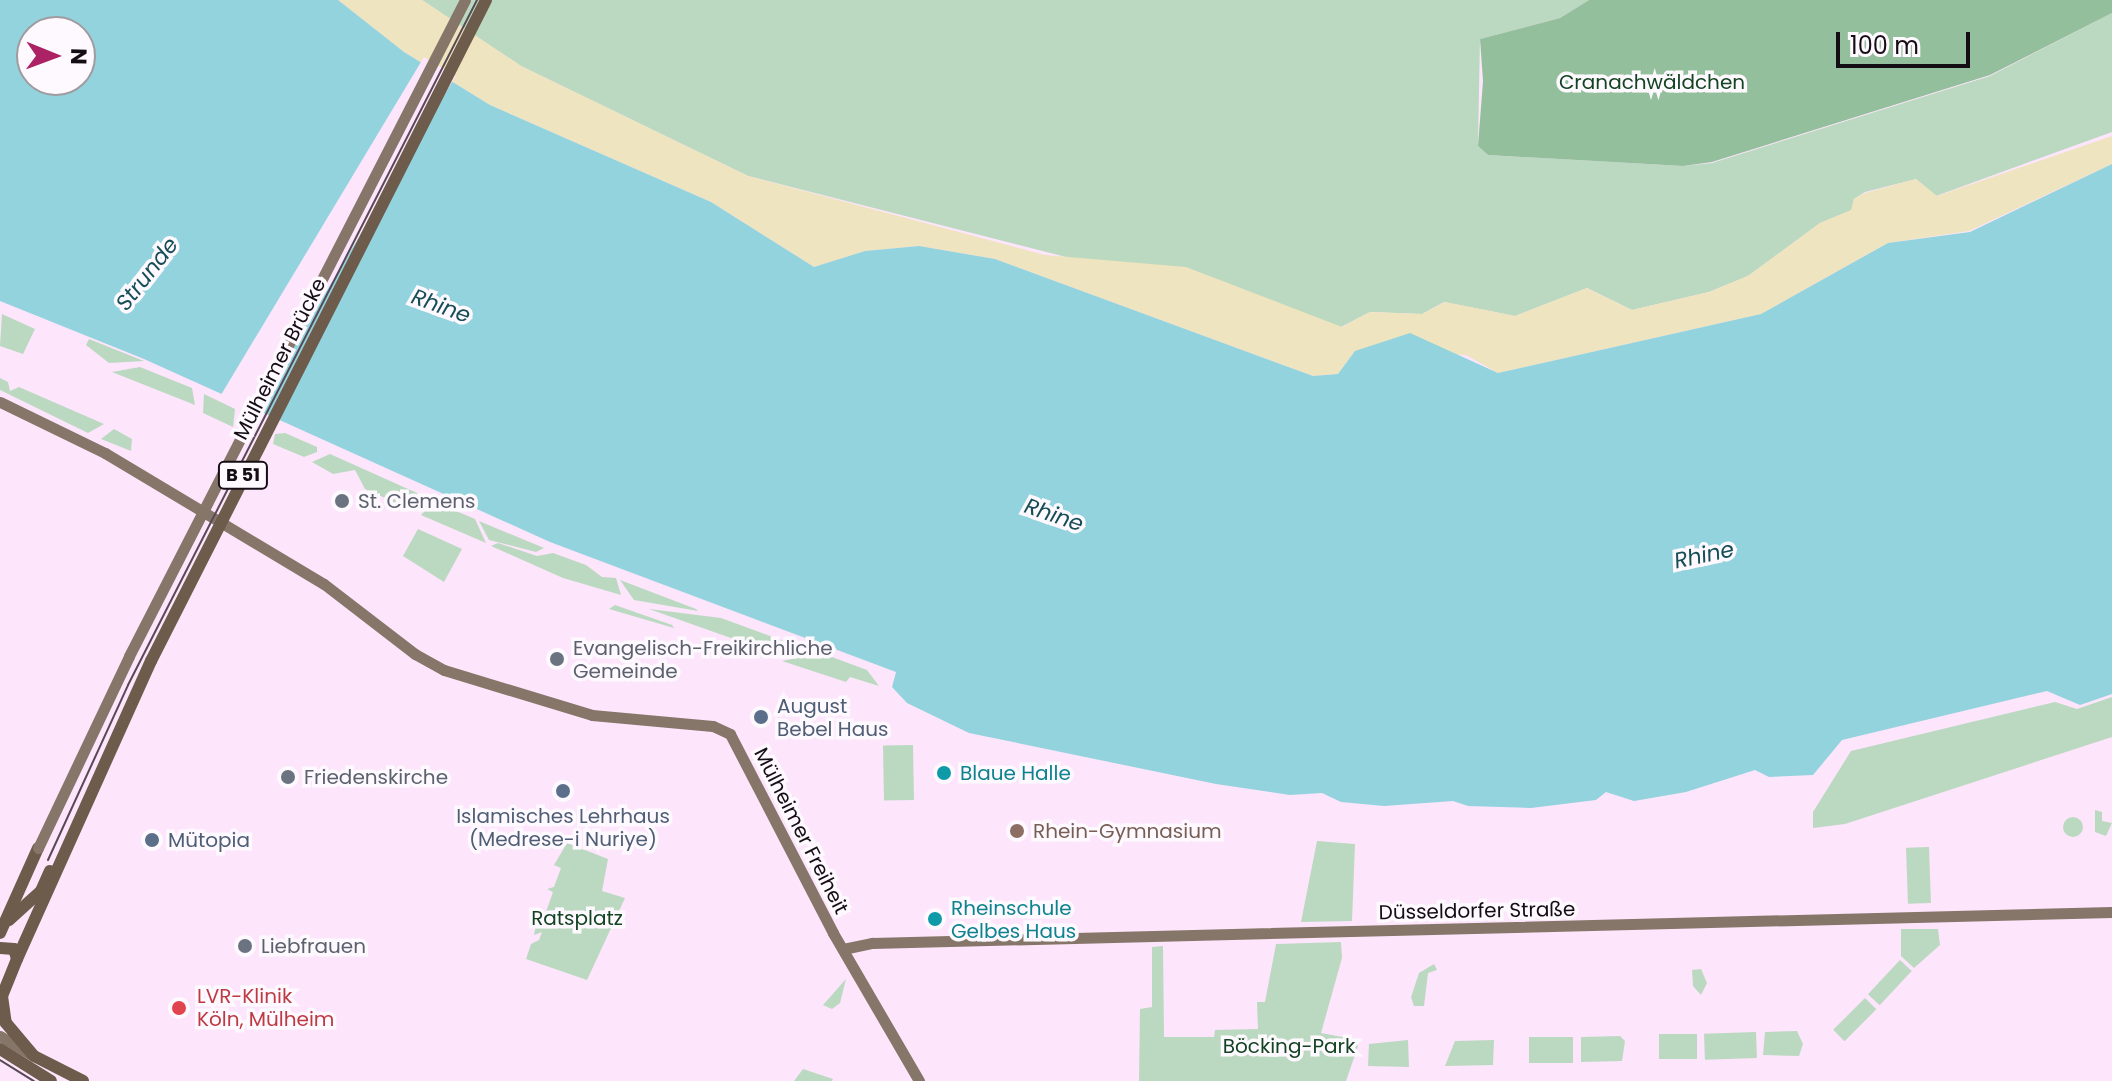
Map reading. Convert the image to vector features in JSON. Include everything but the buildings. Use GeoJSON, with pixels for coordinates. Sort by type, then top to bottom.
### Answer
{"type":"FeatureCollection","features":[{"type":"Feature","properties":{"kind":"main road","name":"Mülheimer Brücke"},"geometry":{"type":"LineString","coordinates":[[2,929],[41,891],[137,680],[484,0]]}},
{"type":"Feature","properties":{"kind":"main road","name":"Mülheimer Brücke"},"geometry":{"type":"LineString","coordinates":[[17,959],[151,661],[484,0]]}},
{"type":"Feature","properties":{"kind":"main road","name":"Mülheimer Brücke"},"geometry":{"type":"LineString","coordinates":[[2,929],[38,848]]}},
{"type":"Feature","properties":{"kind":"main road"},"geometry":{"type":"LineString","coordinates":[[0,948],[14,949],[17,959]]}},
{"type":"Feature","properties":{"kind":"main road","name":"B 51"},"geometry":{"type":"LineString","coordinates":[[17,959],[1,1007],[6,1023],[34,1056]]}},
{"type":"Feature","properties":{"kind":"main road"},"geometry":{"type":"LineString","coordinates":[[0,1049],[51,1081]]}},
{"type":"Feature","properties":{"kind":"main road"},"geometry":{"type":"LineString","coordinates":[[34,1056],[83,1081]]}},
{"type":"Feature","properties":{"kind":"street","name":"Mülheimer Brücke"},"geometry":{"type":"LineString","coordinates":[[38,848],[129,656],[465,0]]}},
{"type":"Feature","properties":{"kind":"street","name":"Mülheimer Freiheit"},"geometry":{"type":"LineString","coordinates":[[0,402],[81,441],[324,584],[415,654],[444,670],[592,715],[722,729],[736,742],[843,949],[919,1081]]}},
{"type":"Feature","properties":{"kind":"street","name":"Düsseldorfer Straße"},"geometry":{"type":"LineString","coordinates":[[843,949],[872,943],[2112,912]]}},
{"type":"Feature","properties":{"kind":"street","name":"B 51"},"geometry":{"type":"LineString","coordinates":[[0,992],[17,959]]}},
{"type":"Feature","properties":{"kind":"street"},"geometry":{"type":"LineString","coordinates":[[0,1036],[34,1056]]}},
{"type":"Feature","properties":{"kind":"green space"},"geometry":{"type":"Polygon","coordinates":[[[422,0],[1589,0],[1560,18],[1480,39],[1478,146],[1488,155],[1683,166],[1712,163],[1990,76],[2112,13],[2112,132],[1936,196],[1916,179],[1865,192],[1854,199],[1852,210],[1820,223],[1748,276],[1709,292],[1632,310],[1587,288],[1515,316],[1444,302],[1422,314],[1370,312],[1341,327],[748,176],[521,66],[422,0]]]}},
{"type":"Feature","properties":{"kind":"green space","name":"Cranachwäldchen"},"geometry":{"type":"Polygon","coordinates":[[[1589,0],[2112,0],[2112,13],[1990,75],[1712,162],[1683,166],[1488,155],[1478,146],[1483,81],[1480,39],[1560,18],[1589,0]]]}},
{"type":"Feature","properties":{"kind":"green space"},"geometry":{"type":"Polygon","coordinates":[[[2,314],[35,329],[23,354],[0,346],[2,314]]]}},
{"type":"Feature","properties":{"kind":"green space"},"geometry":{"type":"Polygon","coordinates":[[[89,339],[144,361],[109,363],[86,345],[89,339]]]}},
{"type":"Feature","properties":{"kind":"green space"},"geometry":{"type":"Polygon","coordinates":[[[140,367],[192,388],[195,405],[112,372],[140,367]]]}},
{"type":"Feature","properties":{"kind":"green space"},"geometry":{"type":"Polygon","coordinates":[[[0,378],[8,382],[10,391],[19,387],[104,424],[88,433],[0,390],[0,378]]]}},
{"type":"Feature","properties":{"kind":"green space"},"geometry":{"type":"Polygon","coordinates":[[[204,394],[235,409],[233,427],[203,413],[204,394]]]}},
{"type":"Feature","properties":{"kind":"green space"},"geometry":{"type":"Polygon","coordinates":[[[114,429],[132,439],[131,451],[101,439],[114,429]]]}},
{"type":"Feature","properties":{"kind":"green space"},"geometry":{"type":"Polygon","coordinates":[[[285,433],[317,447],[317,452],[304,457],[273,444],[275,434],[285,433]]]}},
{"type":"Feature","properties":{"kind":"green space"},"geometry":{"type":"Polygon","coordinates":[[[330,454],[417,493],[423,502],[405,507],[365,489],[355,470],[333,474],[312,462],[330,454]]]}},
{"type":"Feature","properties":{"kind":"green space"},"geometry":{"type":"Polygon","coordinates":[[[444,506],[475,519],[486,543],[421,515],[429,507],[444,506]]]}},
{"type":"Feature","properties":{"kind":"green space"},"geometry":{"type":"Polygon","coordinates":[[[479,521],[544,548],[536,552],[489,540],[479,521]]]}},
{"type":"Feature","properties":{"kind":"green space"},"geometry":{"type":"Polygon","coordinates":[[[418,529],[462,549],[444,582],[403,556],[418,529]]]}},
{"type":"Feature","properties":{"kind":"green space"},"geometry":{"type":"Polygon","coordinates":[[[498,543],[537,556],[553,553],[586,565],[602,577],[616,578],[621,595],[563,578],[491,546],[498,543]]]}},
{"type":"Feature","properties":{"kind":"green space"},"geometry":{"type":"Polygon","coordinates":[[[620,580],[696,609],[698,611],[634,600],[620,580]]]}},
{"type":"Feature","properties":{"kind":"green space"},"geometry":{"type":"Polygon","coordinates":[[[615,605],[672,625],[674,628],[609,609],[615,605]]]}},
{"type":"Feature","properties":{"kind":"green space"},"geometry":{"type":"Polygon","coordinates":[[[649,609],[721,618],[811,651],[779,655],[649,609]]]}},
{"type":"Feature","properties":{"kind":"green space"},"geometry":{"type":"Polygon","coordinates":[[[821,653],[867,670],[879,686],[850,677],[846,682],[782,661],[821,653]]]}},
{"type":"Feature","properties":{"kind":"green space"},"geometry":{"type":"Polygon","coordinates":[[[2112,697],[2112,737],[1845,824],[1813,828],[1813,812],[1851,751],[2055,702],[2077,709],[2112,697]]]}},
{"type":"Feature","properties":{"kind":"green space"},"geometry":{"type":"Polygon","coordinates":[[[913,745],[914,800],[884,801],[883,746],[913,745]]]}},
{"type":"Feature","properties":{"kind":"green space"},"geometry":{"type":"Polygon","coordinates":[[[2095,810],[2102,812],[2102,821],[2112,823],[2106,836],[2095,832],[2095,810]]]}},
{"type":"Feature","properties":{"kind":"green space"},"geometry":{"type":"Polygon","coordinates":[[[2073,817],[2080,820],[2083,827],[2080,834],[2073,837],[2066,834],[2063,827],[2066,820],[2073,817]]]}},
{"type":"Feature","properties":{"kind":"green space"},"geometry":{"type":"Polygon","coordinates":[[[1317,841],[1355,844],[1352,921],[1301,922],[1317,841]]]}},
{"type":"Feature","properties":{"kind":"green space","name":"Ratsplatz"},"geometry":{"type":"Polygon","coordinates":[[[567,843],[608,859],[602,891],[625,898],[587,980],[526,959],[531,944],[539,940],[542,932],[534,935],[539,910],[546,912],[553,892],[547,889],[554,887],[561,868],[554,865],[567,843]]]}},
{"type":"Feature","properties":{"kind":"green space"},"geometry":{"type":"Polygon","coordinates":[[[1929,847],[1931,903],[1908,904],[1906,848],[1929,847]]]}},
{"type":"Feature","properties":{"kind":"green space"},"geometry":{"type":"Polygon","coordinates":[[[1901,929],[1938,929],[1940,945],[1914,968],[1901,956],[1901,929]]]}},
{"type":"Feature","properties":{"kind":"green space","name":"Böcking-Park"},"geometry":{"type":"Polygon","coordinates":[[[1341,942],[1342,958],[1321,1033],[1353,1039],[1358,1046],[1346,1081],[1139,1081],[1140,1009],[1152,1007],[1152,947],[1163,946],[1164,1037],[1214,1037],[1215,1030],[1258,1029],[1257,1002],[1265,1002],[1276,944],[1341,942]]]}},
{"type":"Feature","properties":{"kind":"green space"},"geometry":{"type":"Polygon","coordinates":[[[1900,960],[1912,971],[1880,1005],[1868,994],[1900,960]]]}},
{"type":"Feature","properties":{"kind":"green space"},"geometry":{"type":"Polygon","coordinates":[[[1434,964],[1437,970],[1428,973],[1424,1006],[1414,1006],[1411,997],[1419,973],[1434,964]]]}},
{"type":"Feature","properties":{"kind":"green space"},"geometry":{"type":"Polygon","coordinates":[[[1701,969],[1707,983],[1701,995],[1693,986],[1692,970],[1701,969]]]}},
{"type":"Feature","properties":{"kind":"green space"},"geometry":{"type":"Polygon","coordinates":[[[846,979],[840,1003],[832,1009],[823,1005],[846,979]]]}},
{"type":"Feature","properties":{"kind":"green space"},"geometry":{"type":"Polygon","coordinates":[[[1865,998],[1876,1009],[1844,1041],[1833,1030],[1865,998]]]}},
{"type":"Feature","properties":{"kind":"green space"},"geometry":{"type":"Polygon","coordinates":[[[1797,1031],[1803,1044],[1799,1056],[1763,1055],[1765,1032],[1797,1031]]]}},
{"type":"Feature","properties":{"kind":"green space"},"geometry":{"type":"Polygon","coordinates":[[[1756,1032],[1757,1058],[1705,1060],[1704,1034],[1756,1032]]]}},
{"type":"Feature","properties":{"kind":"green space"},"geometry":{"type":"Polygon","coordinates":[[[1659,1034],[1697,1034],[1697,1059],[1659,1059],[1659,1034]]]}},
{"type":"Feature","properties":{"kind":"green space"},"geometry":{"type":"Polygon","coordinates":[[[1620,1036],[1625,1041],[1622,1061],[1581,1062],[1581,1037],[1620,1036]]]}},
{"type":"Feature","properties":{"kind":"green space"},"geometry":{"type":"Polygon","coordinates":[[[1529,1037],[1573,1037],[1573,1063],[1529,1063],[1529,1037]]]}},
{"type":"Feature","properties":{"kind":"green space"},"geometry":{"type":"Polygon","coordinates":[[[1408,1040],[1409,1067],[1368,1066],[1369,1044],[1408,1040]]]}},
{"type":"Feature","properties":{"kind":"green space"},"geometry":{"type":"Polygon","coordinates":[[[1494,1040],[1493,1065],[1445,1066],[1455,1041],[1494,1040]]]}},
{"type":"Feature","properties":{"kind":"green space"},"geometry":{"type":"Polygon","coordinates":[[[803,1069],[833,1079],[794,1081],[803,1069]]]}},
{"type":"Feature","properties":{"kind":"sand"},"geometry":{"type":"Polygon","coordinates":[[[338,0],[422,0],[521,66],[748,176],[1045,255],[1186,267],[1342,327],[1370,312],[1422,314],[1445,302],[1515,316],[1587,288],[1632,310],[1709,292],[1748,276],[1820,223],[1851,210],[1854,199],[1865,193],[1916,179],[1937,196],[2112,136],[2112,164],[1969,231],[1888,243],[1761,314],[1498,373],[1466,355],[1355,351],[1338,374],[1313,376],[995,259],[919,246],[865,251],[814,267],[711,202],[490,105],[404,52],[338,0]]]}},
{"type":"Feature","properties":{"kind":"water"},"geometry":{"type":"Polygon","coordinates":[[[0,0],[338,0],[404,52],[490,105],[711,202],[814,267],[865,251],[919,246],[995,259],[1313,376],[1338,374],[1355,351],[1410,333],[1498,373],[1761,314],[1888,243],[1970,232],[2112,164],[2112,694],[2080,705],[2047,691],[1842,740],[1813,775],[1769,777],[1755,770],[1686,792],[1634,801],[1606,792],[1596,800],[1531,808],[1468,806],[1453,801],[1384,806],[1341,802],[1322,793],[1290,795],[1216,784],[969,733],[907,703],[892,687],[896,672],[550,542],[144,359],[0,301],[0,0]]]}},
{"type":"Feature","properties":{"kind":"pier"},"geometry":{"type":"Polygon","coordinates":[[[424,57],[456,76],[252,415],[220,396],[424,57]]]}},
{"type":"Feature","properties":{"kind":"tram line"},"geometry":{"type":"LineString","coordinates":[[48,860],[128,685],[477,0]]}},
{"type":"Feature","properties":{"kind":"tram line"},"geometry":{"type":"LineString","coordinates":[[0,1060],[34,1081]]}},
{"type":"Feature","properties":{"kind":"place","name":"St. Clemens"},"geometry":{"type":"Point","coordinates":[342,501]}},
{"type":"Feature","properties":{"kind":"place","name":"Evangelisch-Freikirchliche Gemeinde"},"geometry":{"type":"Point","coordinates":[557,659]}},
{"type":"Feature","properties":{"kind":"place","name":"August Bebel Haus"},"geometry":{"type":"Point","coordinates":[761,717]}},
{"type":"Feature","properties":{"kind":"place","name":"Blaue Halle"},"geometry":{"type":"Point","coordinates":[944,773]}},
{"type":"Feature","properties":{"kind":"place","name":"Friedenskirche"},"geometry":{"type":"Point","coordinates":[288,777]}},
{"type":"Feature","properties":{"kind":"place","name":"Islamisches Lehrhaus (Medrese-i Nuriye)"},"geometry":{"type":"Point","coordinates":[563,791]}},
{"type":"Feature","properties":{"kind":"place","name":"Rhein-Gymnasium"},"geometry":{"type":"Point","coordinates":[1017,831]}},
{"type":"Feature","properties":{"kind":"place","name":"Mütopia"},"geometry":{"type":"Point","coordinates":[152,840]}},
{"type":"Feature","properties":{"kind":"place","name":"Rheinschule Gelbes Haus"},"geometry":{"type":"Point","coordinates":[935,919]}},
{"type":"Feature","properties":{"kind":"place","name":"Liebfrauen"},"geometry":{"type":"Point","coordinates":[245,946]}},
{"type":"Feature","properties":{"kind":"place","name":"LVR-Klinik Köln, Mülheim"},"geometry":{"type":"Point","coordinates":[179,1008]}},
{"type":"Feature","properties":{"kind":"water label","name":"Strunde"},"geometry":{"type":"Point","coordinates":[147,274]}},
{"type":"Feature","properties":{"kind":"water label","name":"Rhine"},"geometry":{"type":"Point","coordinates":[441,306]}},
{"type":"Feature","properties":{"kind":"water label","name":"Rhine"},"geometry":{"type":"Point","coordinates":[1054,515]}},
{"type":"Feature","properties":{"kind":"water label","name":"Rhine"},"geometry":{"type":"Point","coordinates":[1704,555]}}]}
